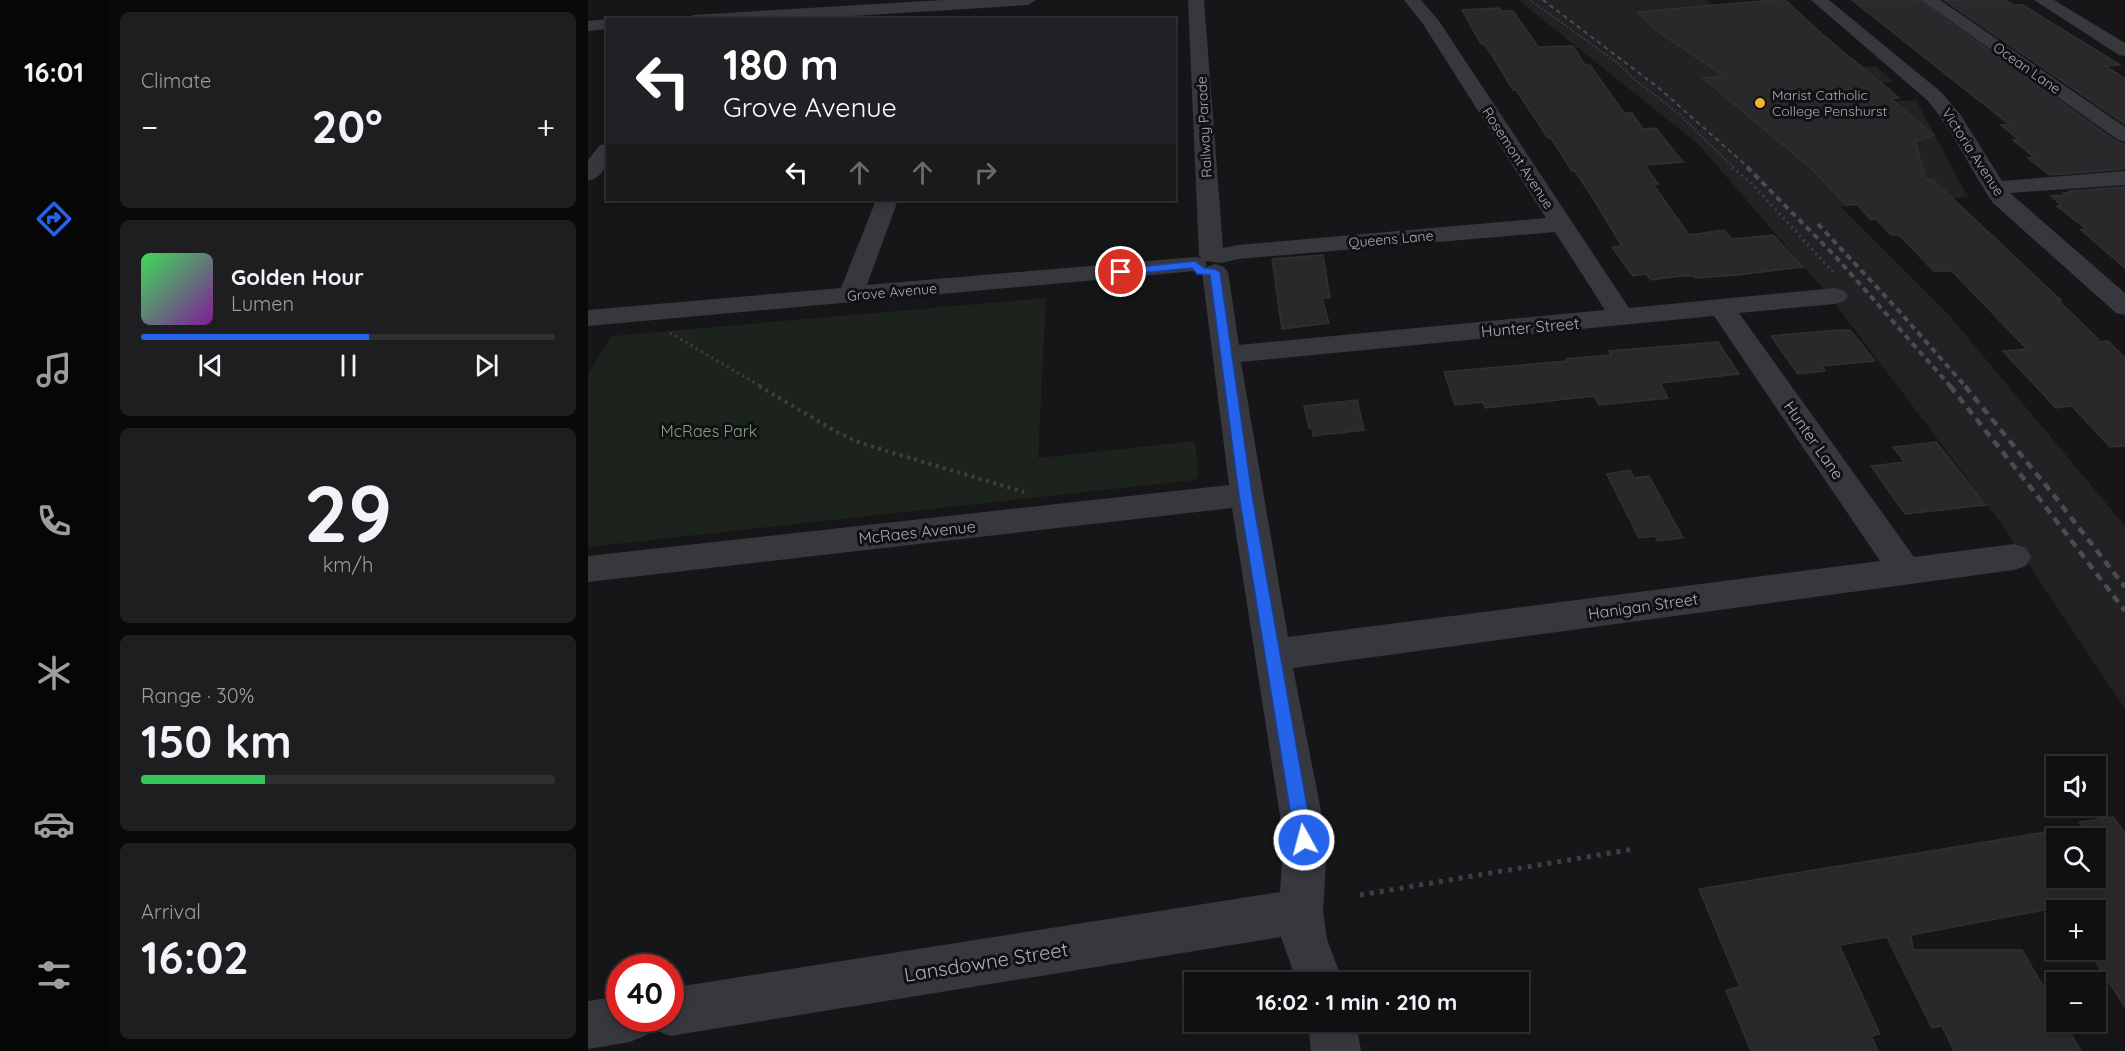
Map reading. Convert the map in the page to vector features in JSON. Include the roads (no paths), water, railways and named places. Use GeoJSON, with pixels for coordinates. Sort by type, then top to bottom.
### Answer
{"type":"FeatureCollection","features":[{"type":"Feature","properties":{"kind":"street"},"geometry":{"type":"LineString","coordinates":[[713,18],[727,0]]}},
{"type":"Feature","properties":{"kind":"street"},"geometry":{"type":"LineString","coordinates":[[734,18],[959,8],[1028,0]]}},
{"type":"Feature","properties":{"kind":"street","name":"Railway Parade"},"geometry":{"type":"LineString","coordinates":[[1196,0],[1211,262],[1272,655],[1302,816],[1304,862],[1301,912],[1304,939],[1316,972]]}},
{"type":"Feature","properties":{"kind":"street","name":"Rosemont Avenue"},"geometry":{"type":"LineString","coordinates":[[1412,0],[1430,21],[1623,318]]}},
{"type":"Feature","properties":{"kind":"street","name":"Victoria Avenue"},"geometry":{"type":"LineString","coordinates":[[1819,0],[1942,104],[1994,188],[2007,203],[2121,300]]}},
{"type":"Feature","properties":{"kind":"street","name":"Ocean Lane"},"geometry":{"type":"LineString","coordinates":[[1929,0],[2125,136]]}},
{"type":"Feature","properties":{"kind":"street"},"geometry":{"type":"LineString","coordinates":[[2042,0],[2125,51]]}},
{"type":"Feature","properties":{"kind":"street"},"geometry":{"type":"LineString","coordinates":[[588,26],[606,24]]}},
{"type":"Feature","properties":{"kind":"street"},"geometry":{"type":"LineString","coordinates":[[588,174],[606,152]]}},
{"type":"Feature","properties":{"kind":"street"},"geometry":{"type":"LineString","coordinates":[[1994,188],[2125,178]]}},
{"type":"Feature","properties":{"kind":"street"},"geometry":{"type":"LineString","coordinates":[[851,295],[887,201]]}},
{"type":"Feature","properties":{"kind":"street","name":"Queens Lane"},"geometry":{"type":"LineString","coordinates":[[1211,262],[1238,252],[1561,224]]}},
{"type":"Feature","properties":{"kind":"street","name":"Grove Avenue"},"geometry":{"type":"LineString","coordinates":[[588,318],[1211,262]]}},
{"type":"Feature","properties":{"kind":"street","name":"Hunter Street"},"geometry":{"type":"LineString","coordinates":[[1226,355],[1722,308],[1838,289]]}},
{"type":"Feature","properties":{"kind":"street","name":"Hunter Lane"},"geometry":{"type":"LineString","coordinates":[[1722,308],[1906,572]]}},
{"type":"Feature","properties":{"kind":"street","name":"McRaes Avenue"},"geometry":{"type":"LineString","coordinates":[[588,569],[1246,495]]}},
{"type":"Feature","properties":{"kind":"street","name":"Hanigan Street"},"geometry":{"type":"LineString","coordinates":[[1272,655],[2014,557]]}},
{"type":"Feature","properties":{"kind":"street","name":"Lansdowne Street"},"geometry":{"type":"LineString","coordinates":[[684,1010],[1301,912]]}},
{"type":"Feature","properties":{"kind":"street"},"geometry":{"type":"LineString","coordinates":[[588,1025],[606,1022]]}},
{"type":"Feature","properties":{"kind":"street"},"geometry":{"type":"LineString","coordinates":[[1333,1032],[1336,1051]]}},
{"type":"Feature","properties":{"kind":"railway"},"geometry":{"type":"LineString","coordinates":[[1543,0],[1660,89],[1749,168]]}},
{"type":"Feature","properties":{"kind":"railway"},"geometry":{"type":"LineString","coordinates":[[1747,167],[1835,256],[1951,387]]}},
{"type":"Feature","properties":{"kind":"railway"},"geometry":{"type":"LineString","coordinates":[[1818,224],[1966,387]]}},
{"type":"Feature","properties":{"kind":"railway"},"geometry":{"type":"LineString","coordinates":[[1950,386],[2125,611]]}},
{"type":"Feature","properties":{"kind":"railway"},"geometry":{"type":"LineString","coordinates":[[1965,386],[2125,587]]}},
{"type":"Feature","properties":{"kind":"place","name":"Marist Catholic College Penshurst"},"geometry":{"type":"Point","coordinates":[1760,103]}},
{"type":"Feature","properties":{"kind":"park label","name":"McRaes Park"},"geometry":{"type":"Point","coordinates":[709,431]}}]}
